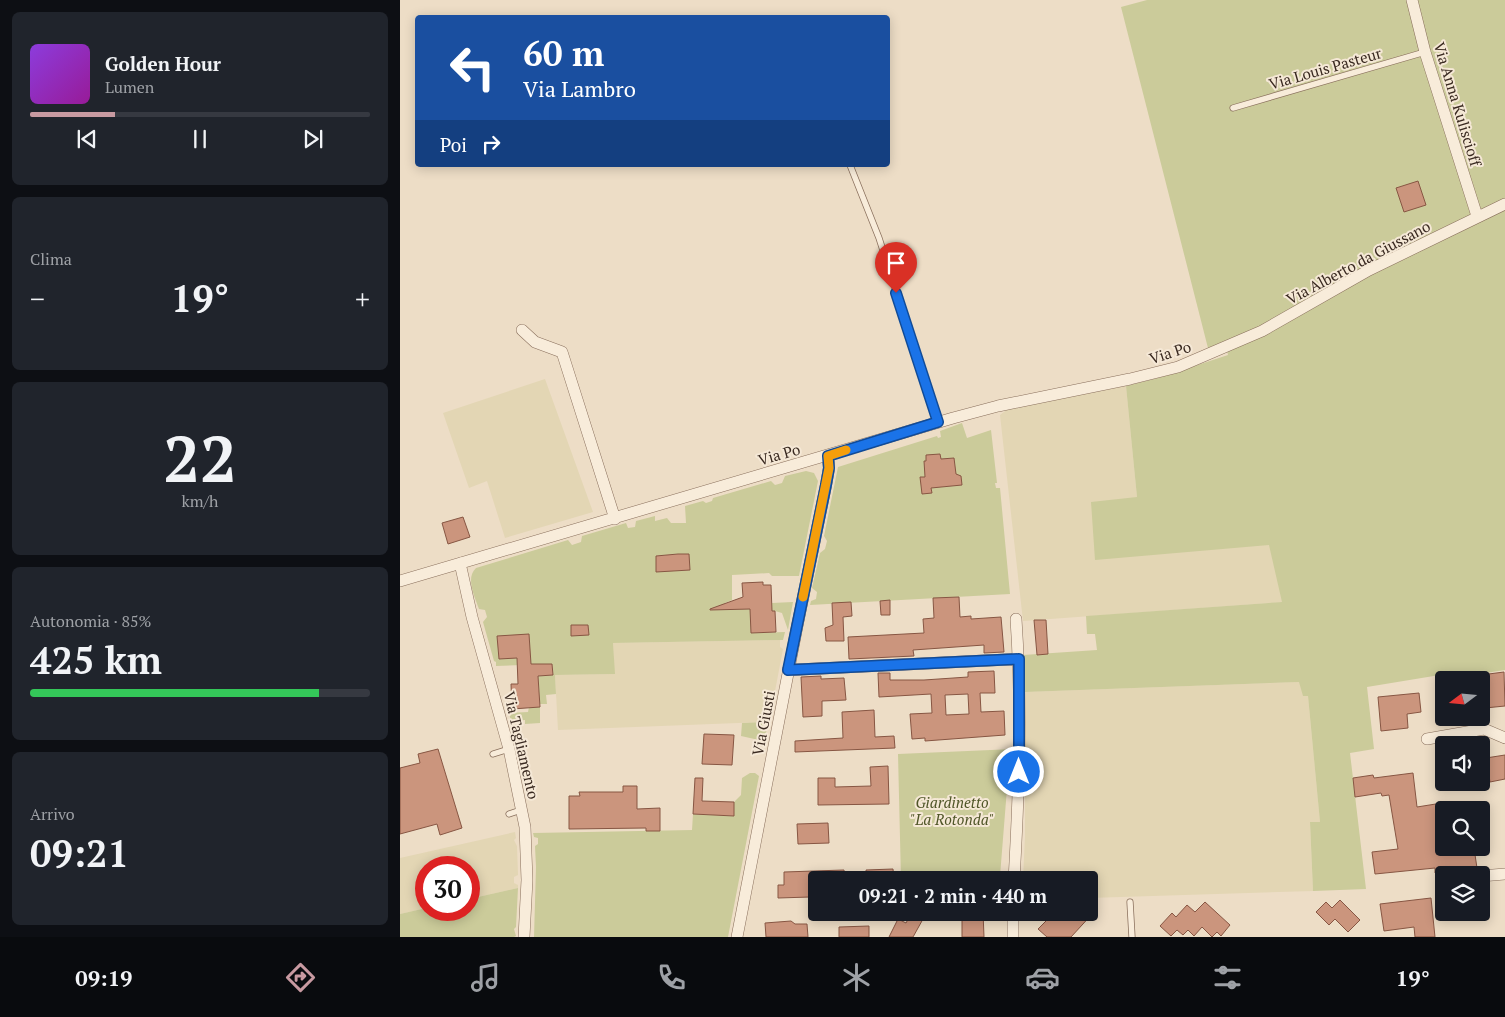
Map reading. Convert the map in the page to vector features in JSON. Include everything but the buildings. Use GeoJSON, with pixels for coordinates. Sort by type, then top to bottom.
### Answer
{"type":"FeatureCollection","features":[{"type":"Feature","properties":{"kind":"street","name":"Via Anna Kuliscioff"},"geometry":{"type":"LineString","coordinates":[[1412,0],[1425,52],[1477,216]]}},
{"type":"Feature","properties":{"kind":"street","name":"Via Alberto da Giussano"},"geometry":{"type":"LineString","coordinates":[[1226,347],[1262,331],[1369,270],[1505,204]]}},
{"type":"Feature","properties":{"kind":"street"},"geometry":{"type":"LineString","coordinates":[[522,330],[536,342],[562,352],[615,518]]}},
{"type":"Feature","properties":{"kind":"street","name":"Via Po"},"geometry":{"type":"LineString","coordinates":[[400,581],[938,422],[998,406],[1178,367],[1226,347]]}},
{"type":"Feature","properties":{"kind":"street","name":"Via Giusti"},"geometry":{"type":"LineString","coordinates":[[737,937],[788,670],[826,485],[829,468],[828,456]]}},
{"type":"Feature","properties":{"kind":"street","name":"Via Tagliamento"},"geometry":{"type":"LineString","coordinates":[[460,563],[470,610],[509,749],[525,827],[524,937]]}},
{"type":"Feature","properties":{"kind":"street"},"geometry":{"type":"LineString","coordinates":[[1014,871],[1019,772],[1019,659],[1016,619]]}},
{"type":"Feature","properties":{"kind":"street"},"geometry":{"type":"LineString","coordinates":[[788,670],[1019,659]]}},
{"type":"Feature","properties":{"kind":"street"},"geometry":{"type":"LineString","coordinates":[[1427,739],[1484,729],[1505,738]]}},
{"type":"Feature","properties":{"kind":"street"},"geometry":{"type":"LineString","coordinates":[[1490,875],[1505,874]]}},
{"type":"Feature","properties":{"kind":"street"},"geometry":{"type":"LineString","coordinates":[[1013,921],[1013,937]]}},
{"type":"Feature","properties":{"kind":"lane","name":"Via Louis Pasteur"},"geometry":{"type":"LineString","coordinates":[[1233,108],[1425,52]]}},
{"type":"Feature","properties":{"kind":"lane"},"geometry":{"type":"LineString","coordinates":[[851,167],[879,238],[938,422]]}},
{"type":"Feature","properties":{"kind":"lane"},"geometry":{"type":"LineString","coordinates":[[493,754],[509,749]]}},
{"type":"Feature","properties":{"kind":"lane"},"geometry":{"type":"LineString","coordinates":[[509,814],[522,810]]}},
{"type":"Feature","properties":{"kind":"lane"},"geometry":{"type":"LineString","coordinates":[[1130,902],[1132,937]]}},
{"type":"Feature","properties":{"kind":"shaded area"},"geometry":{"type":"Polygon","coordinates":[[[545,379],[593,512],[505,538],[487,481],[469,488],[443,413],[545,379]]]}},
{"type":"Feature","properties":{"kind":"shaded area"},"geometry":{"type":"Polygon","coordinates":[[[1126,386],[1137,497],[1270,545],[1308,696],[1320,822],[1310,823],[1313,891],[1098,898],[1098,871],[1023,871],[1025,692],[1299,682],[1282,602],[1023,621],[1000,415],[1009,408],[1126,386]]]}},
{"type":"Feature","properties":{"kind":"shaded area"},"geometry":{"type":"Polygon","coordinates":[[[780,640],[780,647],[783,649],[771,712],[765,713],[764,722],[558,730],[555,675],[614,674],[613,643],[780,640]]]}},
{"type":"Feature","properties":{"kind":"shaded area"},"geometry":{"type":"Polygon","coordinates":[[[515,832],[516,838],[514,840],[517,846],[518,875],[514,877],[514,883],[518,885],[518,888],[480,897],[480,856],[415,856],[415,911],[400,914],[400,858],[515,832]]]}},
{"type":"Feature","properties":{"kind":"green space"},"geometry":{"type":"Polygon","coordinates":[[[1147,0],[1505,0],[1505,670],[1490,672],[1435,671],[1435,676],[1367,687],[1374,749],[1350,753],[1366,889],[1313,891],[1310,822],[1320,822],[1308,696],[1303,696],[1299,682],[1025,692],[1023,655],[1097,650],[1095,634],[1087,634],[1086,616],[1282,602],[1269,545],[1095,560],[1091,502],[1137,497],[1126,386],[1158,378],[1228,355],[1226,346],[1209,352],[1121,7],[1147,0]]]}},
{"type":"Feature","properties":{"kind":"green space"},"geometry":{"type":"Polygon","coordinates":[[[962,423],[967,438],[991,430],[997,483],[995,483],[996,488],[1000,488],[1010,594],[810,605],[811,601],[816,599],[817,592],[812,588],[820,553],[825,549],[827,541],[824,536],[838,467],[937,436],[938,438],[941,437],[940,431],[962,423]]]}},
{"type":"Feature","properties":{"kind":"green space"},"geometry":{"type":"Polygon","coordinates":[[[806,471],[814,473],[818,481],[799,576],[772,576],[769,573],[732,575],[732,600],[725,603],[726,610],[772,607],[772,603],[793,602],[788,630],[782,613],[775,611],[751,612],[751,633],[785,632],[783,640],[613,643],[615,674],[555,675],[556,694],[546,695],[547,704],[540,704],[538,676],[553,675],[552,664],[496,666],[483,622],[487,617],[485,610],[479,609],[472,588],[471,577],[476,568],[568,540],[572,545],[581,542],[582,536],[626,523],[628,528],[635,527],[636,521],[655,516],[655,521],[667,518],[671,523],[686,523],[685,506],[703,501],[706,503],[712,501],[713,498],[771,481],[775,485],[782,483],[785,476],[806,471]],[[677,554],[656,556],[656,571],[690,570],[689,563],[677,554]]]}},
{"type":"Feature","properties":{"kind":"green space"},"geometry":{"type":"Polygon","coordinates":[[[529,707],[540,707],[540,723],[525,724],[525,720],[511,721],[509,713],[528,712],[529,707]]]}},
{"type":"Feature","properties":{"kind":"green space"},"geometry":{"type":"Polygon","coordinates":[[[742,723],[768,723],[765,738],[759,740],[741,736],[742,723]]]}},
{"type":"Feature","properties":{"kind":"green space","name":"Giardinetto \"La Rotonda\""},"geometry":{"type":"Polygon","coordinates":[[[1014,749],[1014,773],[1008,776],[1000,871],[901,871],[898,754],[1014,749]]]}},
{"type":"Feature","properties":{"kind":"green space"},"geometry":{"type":"Polygon","coordinates":[[[750,773],[755,773],[759,776],[728,937],[534,937],[535,846],[538,844],[538,838],[534,837],[533,833],[692,830],[693,814],[733,816],[734,802],[741,795],[742,778],[750,773]]]}},
{"type":"Feature","properties":{"kind":"green space"},"geometry":{"type":"Polygon","coordinates":[[[518,888],[516,927],[514,929],[516,936],[400,937],[400,914],[415,911],[415,921],[480,921],[480,897],[518,888]]]}},
{"type":"Feature","properties":{"kind":"slow traffic"},"geometry":{"type":"LineString","coordinates":[[803,597],[829,468],[828,456],[846,450]]}},
{"type":"Feature","properties":{"kind":"route"},"geometry":{"type":"LineString","coordinates":[[896,293],[938,422],[828,456],[829,468],[826,485],[788,670],[1019,659],[1019,772]]}}]}
